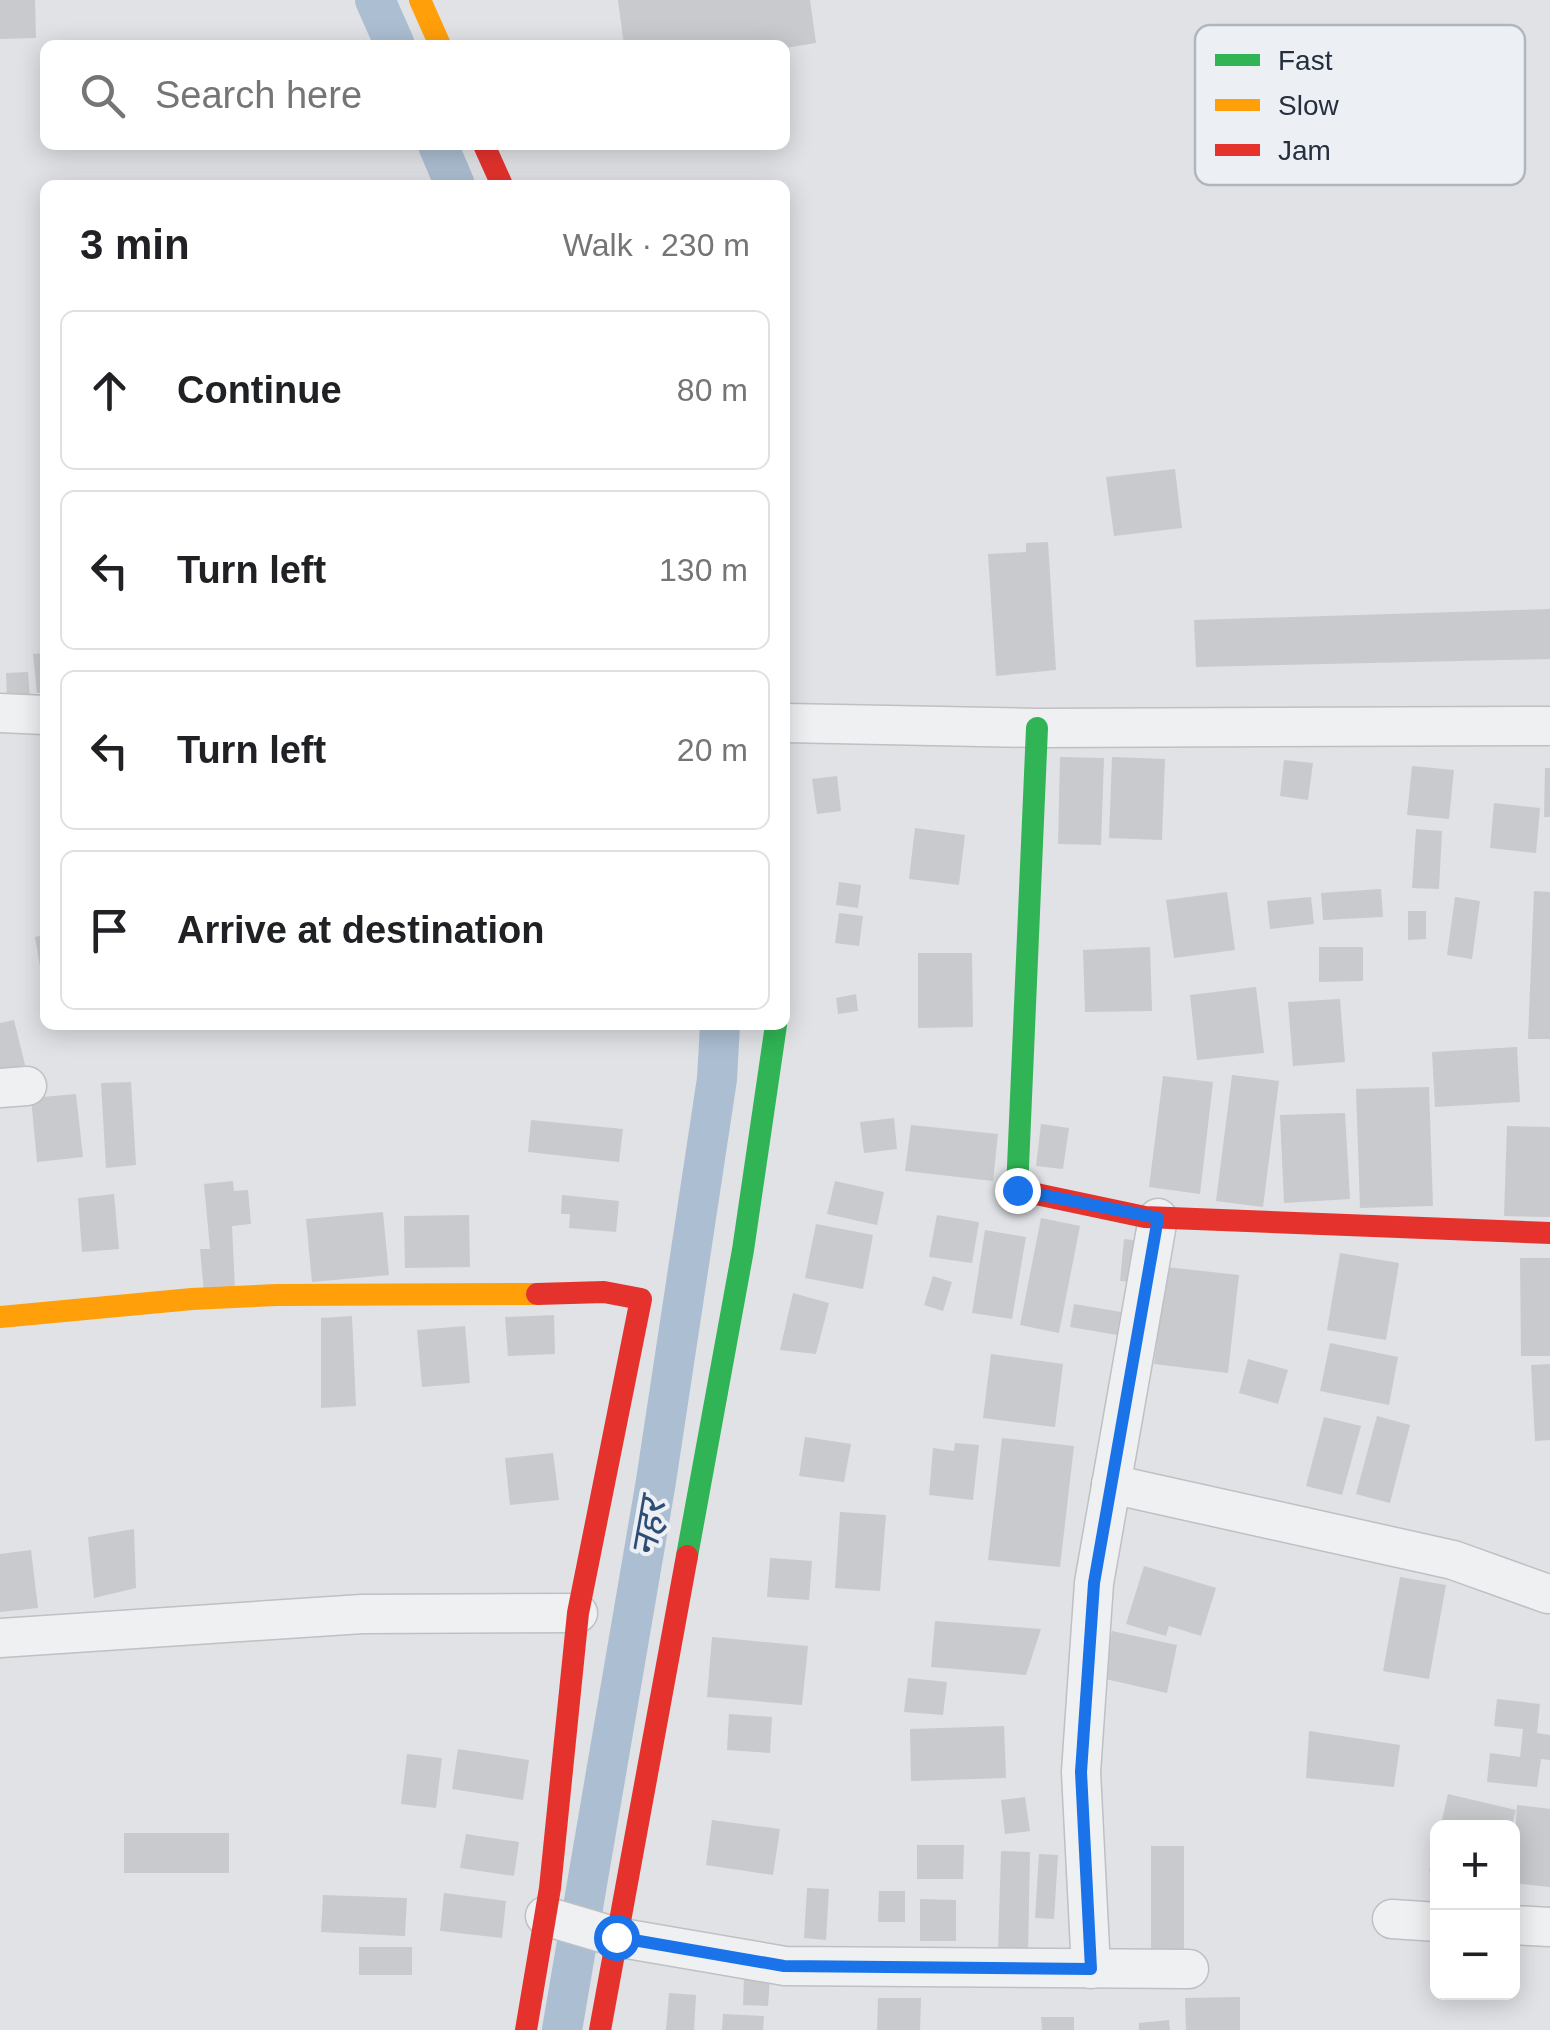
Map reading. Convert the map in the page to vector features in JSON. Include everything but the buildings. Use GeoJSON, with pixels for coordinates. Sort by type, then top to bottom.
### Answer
{"type":"FeatureCollection","features":[{"type":"Feature","properties":{"kind":"street"},"geometry":{"type":"LineString","coordinates":[[420,0],[438,40]]}},
{"type":"Feature","properties":{"kind":"street"},"geometry":{"type":"LineString","coordinates":[[486,150],[500,180]]}},
{"type":"Feature","properties":{"kind":"street"},"geometry":{"type":"LineString","coordinates":[[0,712],[40,715]]}},
{"type":"Feature","properties":{"kind":"street"},"geometry":{"type":"LineString","coordinates":[[790,723],[1038,728],[1550,726]]}},
{"type":"Feature","properties":{"kind":"street"},"geometry":{"type":"LineString","coordinates":[[1038,728],[1017,1190],[1158,1218],[1550,1234]]}},
{"type":"Feature","properties":{"kind":"street"},"geometry":{"type":"LineString","coordinates":[[600,2030],[743,1250],[775,1030]]}},
{"type":"Feature","properties":{"kind":"street"},"geometry":{"type":"LineString","coordinates":[[1091,1969],[1081,1772],[1094,1583],[1158,1218]]}},
{"type":"Feature","properties":{"kind":"street"},"geometry":{"type":"LineString","coordinates":[[0,1317],[276,1295],[604,1292],[641,1299],[578,1613],[545,1916],[526,2030]]}},
{"type":"Feature","properties":{"kind":"street"},"geometry":{"type":"LineString","coordinates":[[1111,1484],[1453,1560],[1548,1594]]}},
{"type":"Feature","properties":{"kind":"street"},"geometry":{"type":"LineString","coordinates":[[0,1638],[362,1614],[578,1613]]}},
{"type":"Feature","properties":{"kind":"street"},"geometry":{"type":"LineString","coordinates":[[545,1916],[616,1937],[784,1966],[1189,1969]]}},
{"type":"Feature","properties":{"kind":"street"},"geometry":{"type":"LineString","coordinates":[[1392,1919],[1430,1921]]}},
{"type":"Feature","properties":{"kind":"street"},"geometry":{"type":"LineString","coordinates":[[1520,1926],[1550,1928]]}},
{"type":"Feature","properties":{"kind":"waterway","name":"नहर"},"geometry":{"type":"LineString","coordinates":[[375,0],[393,40]]}},
{"type":"Feature","properties":{"kind":"waterway","name":"नहर"},"geometry":{"type":"LineString","coordinates":[[440,150],[453,180]]}},
{"type":"Feature","properties":{"kind":"waterway","name":"नहर"},"geometry":{"type":"LineString","coordinates":[[562,2030],[656,1481],[717,1079],[720,1030]]}},
{"type":"Feature","properties":{"kind":"traffic: fast"},"geometry":{"type":"LineString","coordinates":[[1022,1191],[1017,1190],[1037,728]]}},
{"type":"Feature","properties":{"kind":"traffic: fast"},"geometry":{"type":"LineString","coordinates":[[687,1556],[743,1250],[775,1030]]}},
{"type":"Feature","properties":{"kind":"traffic: slow"},"geometry":{"type":"LineString","coordinates":[[420,0],[438,40]]}},
{"type":"Feature","properties":{"kind":"traffic: slow"},"geometry":{"type":"LineString","coordinates":[[0,1317],[277,1295],[537,1294]]}},
{"type":"Feature","properties":{"kind":"traffic: jam"},"geometry":{"type":"LineString","coordinates":[[486,150],[500,180]]}},
{"type":"Feature","properties":{"kind":"traffic: jam"},"geometry":{"type":"LineString","coordinates":[[1022,1191],[1145,1217],[1550,1233]]}},
{"type":"Feature","properties":{"kind":"traffic: jam"},"geometry":{"type":"LineString","coordinates":[[526,2030],[550,1888],[578,1613],[641,1299],[604,1292],[537,1294]]}},
{"type":"Feature","properties":{"kind":"traffic: jam"},"geometry":{"type":"LineString","coordinates":[[600,2030],[687,1556]]}},
{"type":"Feature","properties":{"kind":"route"},"geometry":{"type":"LineString","coordinates":[[616,1937],[784,1966],[1091,1969],[1081,1772],[1094,1583],[1158,1218],[1017,1190]]}}]}
